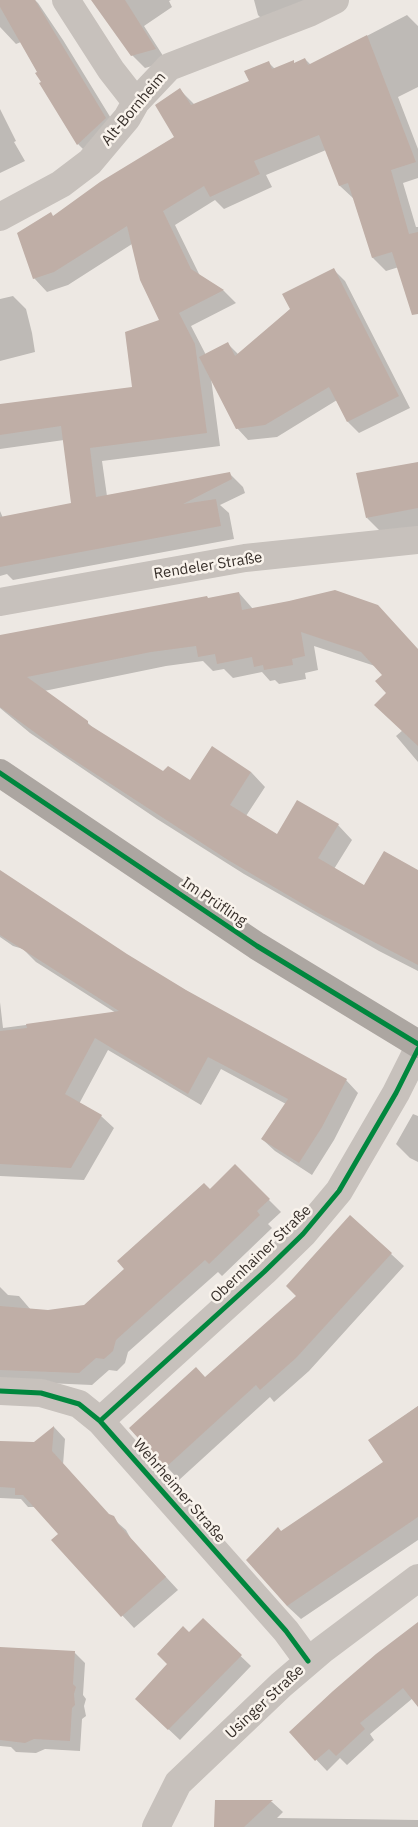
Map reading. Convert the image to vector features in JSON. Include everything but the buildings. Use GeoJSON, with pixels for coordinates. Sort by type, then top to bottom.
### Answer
{"type":"FeatureCollection","features":[{"type":"Feature","properties":{"kind":"main road","name":"Im Prüfling"},"geometry":{"type":"LineString","coordinates":[[0,774],[257,946],[418,1044]]}},
{"type":"Feature","properties":{"kind":"street"},"geometry":{"type":"LineString","coordinates":[[66,0],[111,70],[136,102]]}},
{"type":"Feature","properties":{"kind":"street","name":"Alt-Bornheim"},"geometry":{"type":"LineString","coordinates":[[0,217],[61,184],[90,162],[127,118],[136,102],[169,67],[309,13],[335,0]]}},
{"type":"Feature","properties":{"kind":"street","name":"Rendeler Straße"},"geometry":{"type":"LineString","coordinates":[[0,602],[245,558],[417,542]]}},
{"type":"Feature","properties":{"kind":"street","name":"Obernhainer Straße"},"geometry":{"type":"LineString","coordinates":[[100,1421],[304,1234],[339,1191],[396,1093],[418,1049]]}},
{"type":"Feature","properties":{"kind":"street","name":"Wehrheimer Straße"},"geometry":{"type":"LineString","coordinates":[[0,1391],[41,1393],[79,1404],[100,1421],[286,1631],[308,1661]]}},
{"type":"Feature","properties":{"kind":"street","name":"Usinger Straße"},"geometry":{"type":"LineString","coordinates":[[156,1827],[178,1784],[281,1685],[308,1661],[418,1578]]}},
{"type":"Feature","properties":{"kind":"cycle path"},"geometry":{"type":"LineString","coordinates":[[0,773],[257,946],[418,1044]]}},
{"type":"Feature","properties":{"kind":"cycle path"},"geometry":{"type":"LineString","coordinates":[[100,1421],[264,1272],[303,1234],[339,1191],[396,1093],[418,1049]]}},
{"type":"Feature","properties":{"kind":"cycle path"},"geometry":{"type":"LineString","coordinates":[[0,1391],[41,1393],[79,1404],[100,1421],[286,1631],[308,1661]]}}]}
